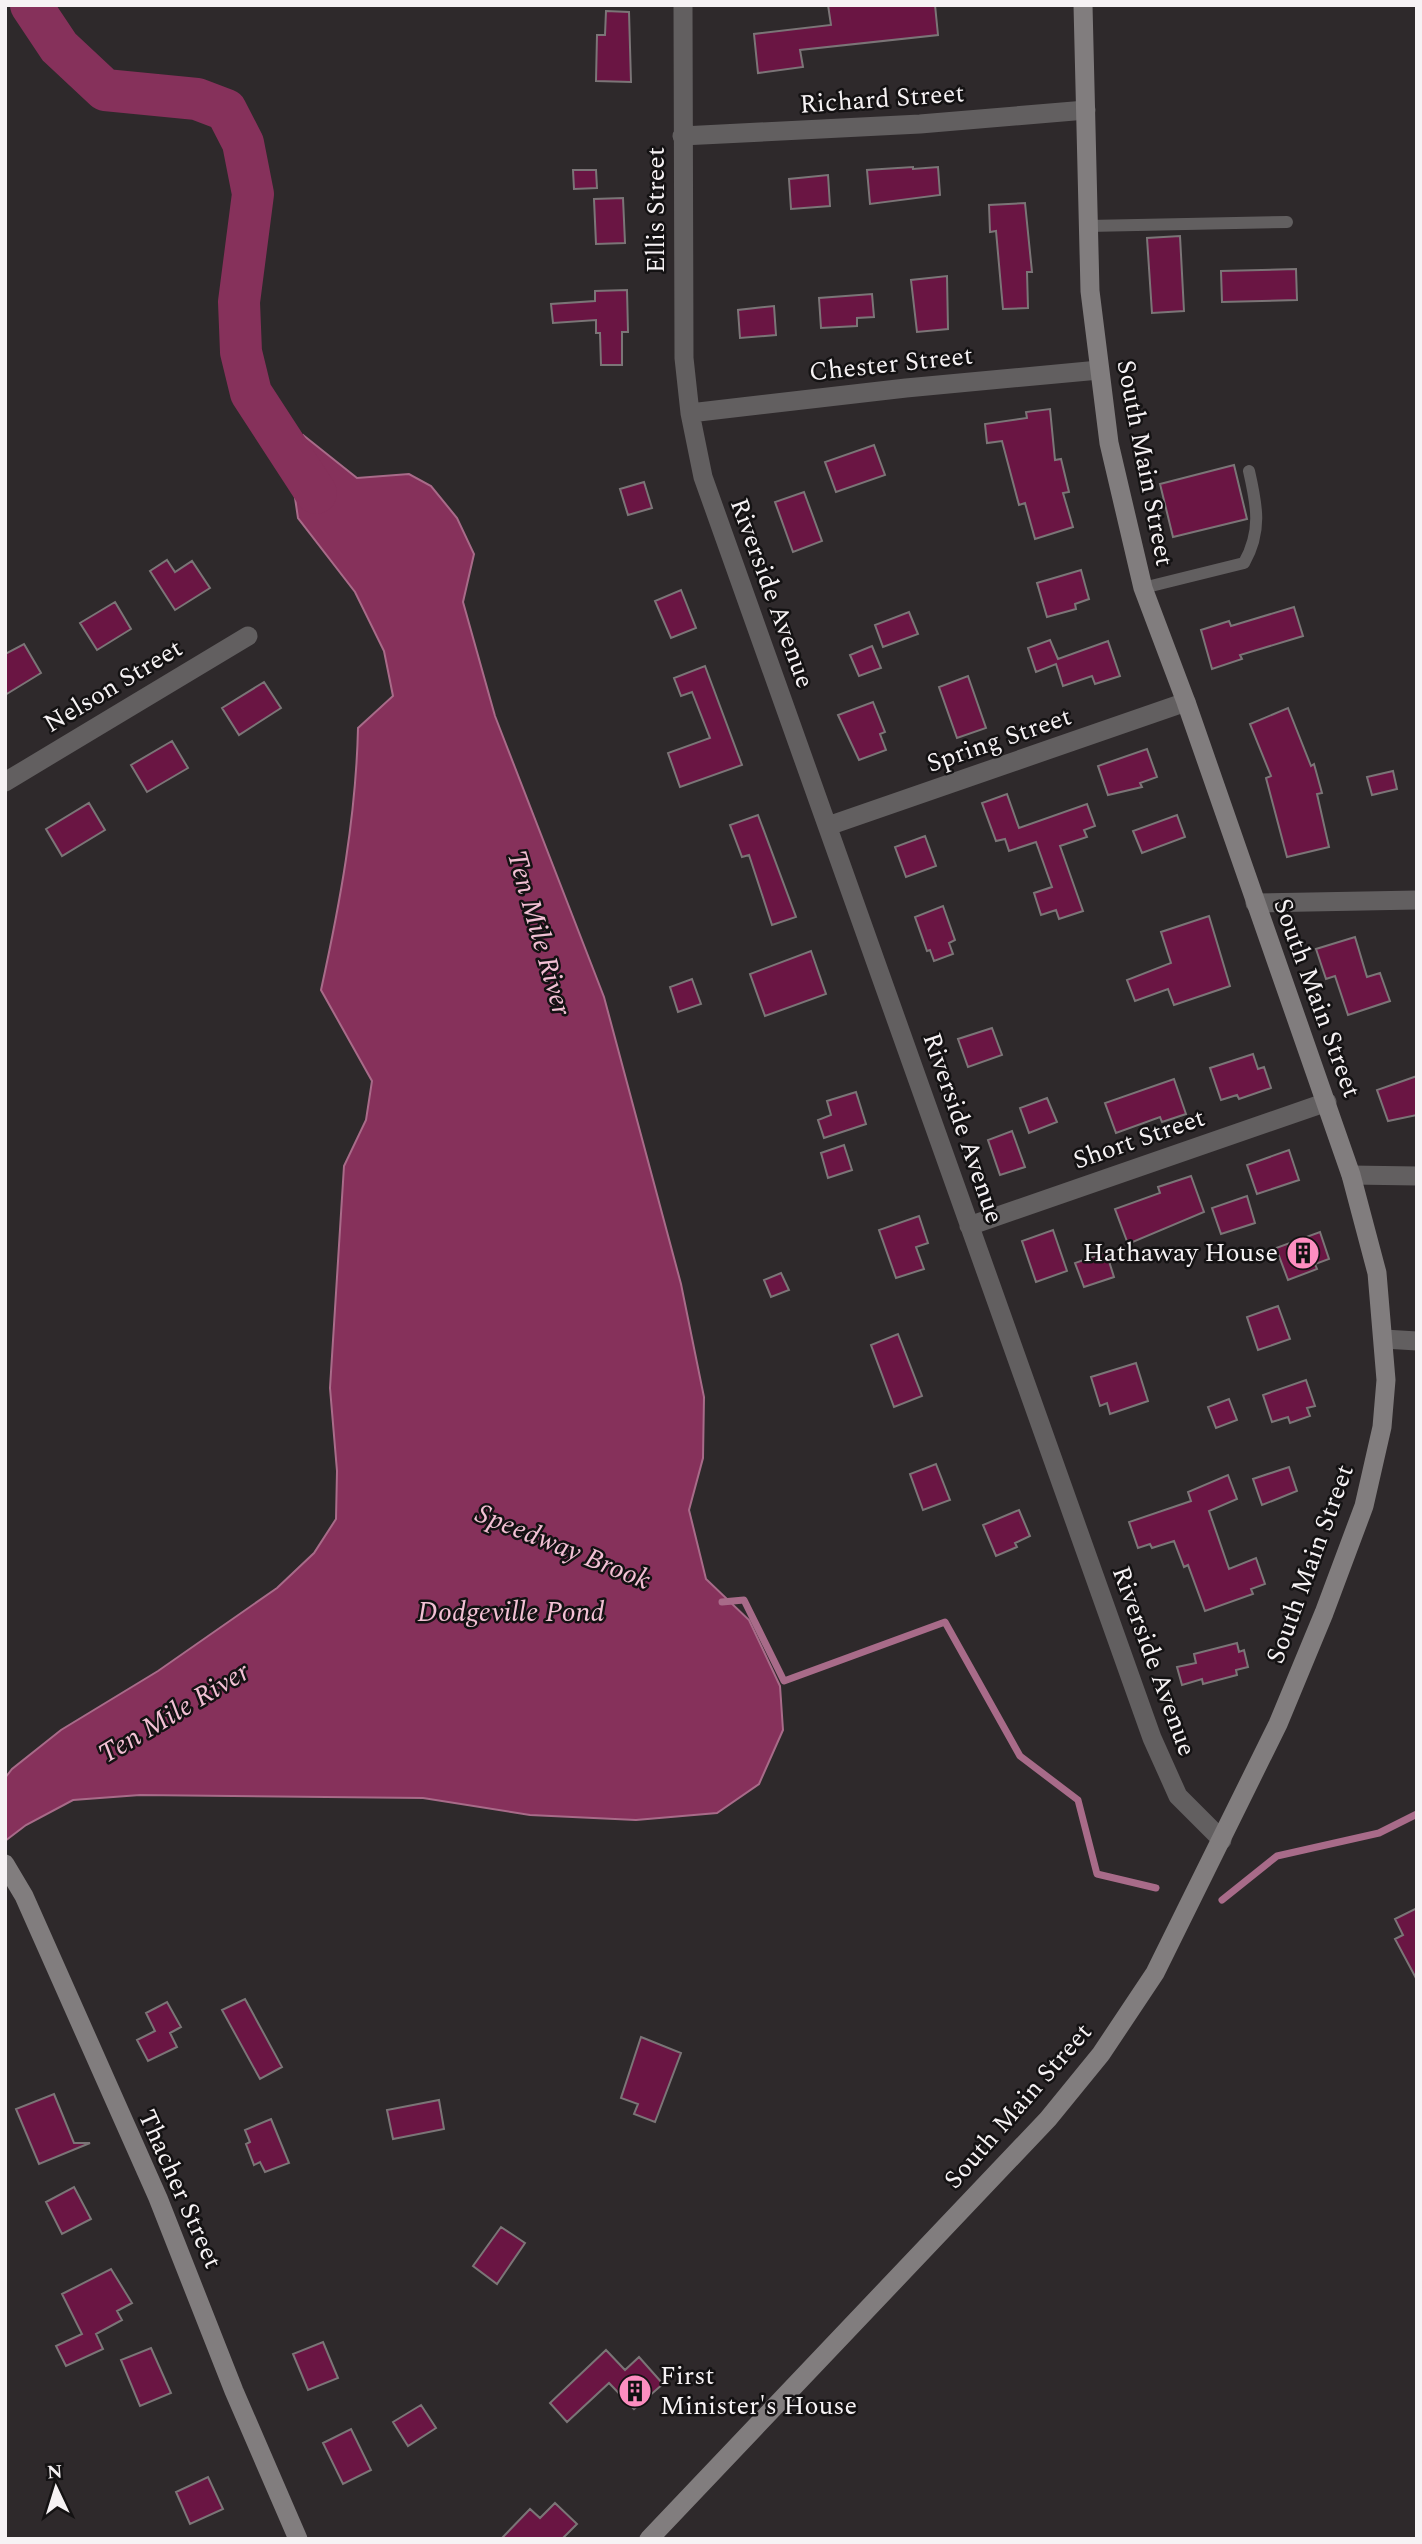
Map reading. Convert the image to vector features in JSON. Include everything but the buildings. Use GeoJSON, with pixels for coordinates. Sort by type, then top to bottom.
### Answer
{"type":"FeatureCollection","features":[{"type":"Feature","properties":{"kind":"main road","name":"South Main Street"},"geometry":{"type":"LineString","coordinates":[[649,2539],[1057,2108],[1101,2054],[1155,1973],[1283,1712],[1364,1506],[1382,1427],[1386,1380],[1377,1273],[1351,1175],[1186,702],[1143,588],[1109,443],[1093,330],[1083,5]]}},
{"type":"Feature","properties":{"kind":"main road","name":"Thacher Street"},"geometry":{"type":"LineString","coordinates":[[5,1864],[23,1896],[158,2198],[234,2391],[299,2539]]}},
{"type":"Feature","properties":{"kind":"street","name":"Ellis Street"},"geometry":{"type":"LineString","coordinates":[[683,5],[684,358],[690,413]]}},
{"type":"Feature","properties":{"kind":"street","name":"Richard Street"},"geometry":{"type":"LineString","coordinates":[[682,136],[920,124],[1086,110]]}},
{"type":"Feature","properties":{"kind":"street","name":"Chester Street"},"geometry":{"type":"LineString","coordinates":[[690,413],[906,388],[1099,370]]}},
{"type":"Feature","properties":{"kind":"street","name":"Riverside Avenue"},"geometry":{"type":"LineString","coordinates":[[690,413],[703,477],[1152,1738],[1178,1796],[1222,1840]]}},
{"type":"Feature","properties":{"kind":"street","name":"Nelson Street"},"geometry":{"type":"LineString","coordinates":[[5,782],[248,636]]}},
{"type":"Feature","properties":{"kind":"street","name":"Spring Street"},"geometry":{"type":"LineString","coordinates":[[828,827],[1186,702]]}},
{"type":"Feature","properties":{"kind":"street"},"geometry":{"type":"LineString","coordinates":[[1255,903],[1417,900]]}},
{"type":"Feature","properties":{"kind":"street","name":"Short Street"},"geometry":{"type":"LineString","coordinates":[[969,1226],[1327,1102]]}},
{"type":"Feature","properties":{"kind":"street"},"geometry":{"type":"LineString","coordinates":[[1351,1175],[1417,1176]]}},
{"type":"Feature","properties":{"kind":"street"},"geometry":{"type":"LineString","coordinates":[[1384,1339],[1417,1341]]}},
{"type":"Feature","properties":{"kind":"lane"},"geometry":{"type":"LineString","coordinates":[[1088,226],[1287,222]]}},
{"type":"Feature","properties":{"kind":"lane"},"geometry":{"type":"LineString","coordinates":[[1143,588],[1244,563],[1253,547],[1258,524],[1249,471]]}},
{"type":"Feature","properties":{"kind":"water","name":"Dodgeville Pond"},"geometry":{"type":"Polygon","coordinates":[[[303,435],[357,478],[409,474],[431,486],[457,518],[474,554],[463,602],[495,716],[604,997],[681,1284],[704,1397],[703,1458],[689,1510],[706,1579],[749,1620],[780,1686],[783,1730],[759,1784],[717,1813],[636,1820],[530,1815],[423,1798],[140,1795],[73,1800],[26,1825],[5,1841],[5,1778],[12,1769],[61,1730],[158,1671],[277,1588],[314,1553],[336,1519],[337,1471],[330,1388],[344,1166],[366,1120],[372,1081],[321,990],[346,860],[358,728],[393,696],[384,651],[355,592],[298,518],[287,444],[303,435]]]}},
{"type":"Feature","properties":{"kind":"waterway","name":"Ten Mile River"},"geometry":{"type":"LineString","coordinates":[[31,5],[59,47],[105,90],[197,99],[226,110],[243,143],[253,194],[239,302],[241,352],[251,393],[316,493]]}},
{"type":"Feature","properties":{"kind":"waterway","name":"Speedway Brook"},"geometry":{"type":"LineString","coordinates":[[722,1602],[744,1600],[784,1681],[945,1622],[1020,1756],[1078,1800],[1097,1874],[1156,1888]]}},
{"type":"Feature","properties":{"kind":"waterway","name":"Speedway Brook"},"geometry":{"type":"LineString","coordinates":[[1222,1900],[1277,1856],[1379,1833],[1417,1814]]}},
{"type":"Feature","properties":{"kind":"place","name":"Hathaway House"},"geometry":{"type":"Point","coordinates":[1303,1253]}},
{"type":"Feature","properties":{"kind":"place","name":"First Minister's House"},"geometry":{"type":"Point","coordinates":[635,2391]}}]}
